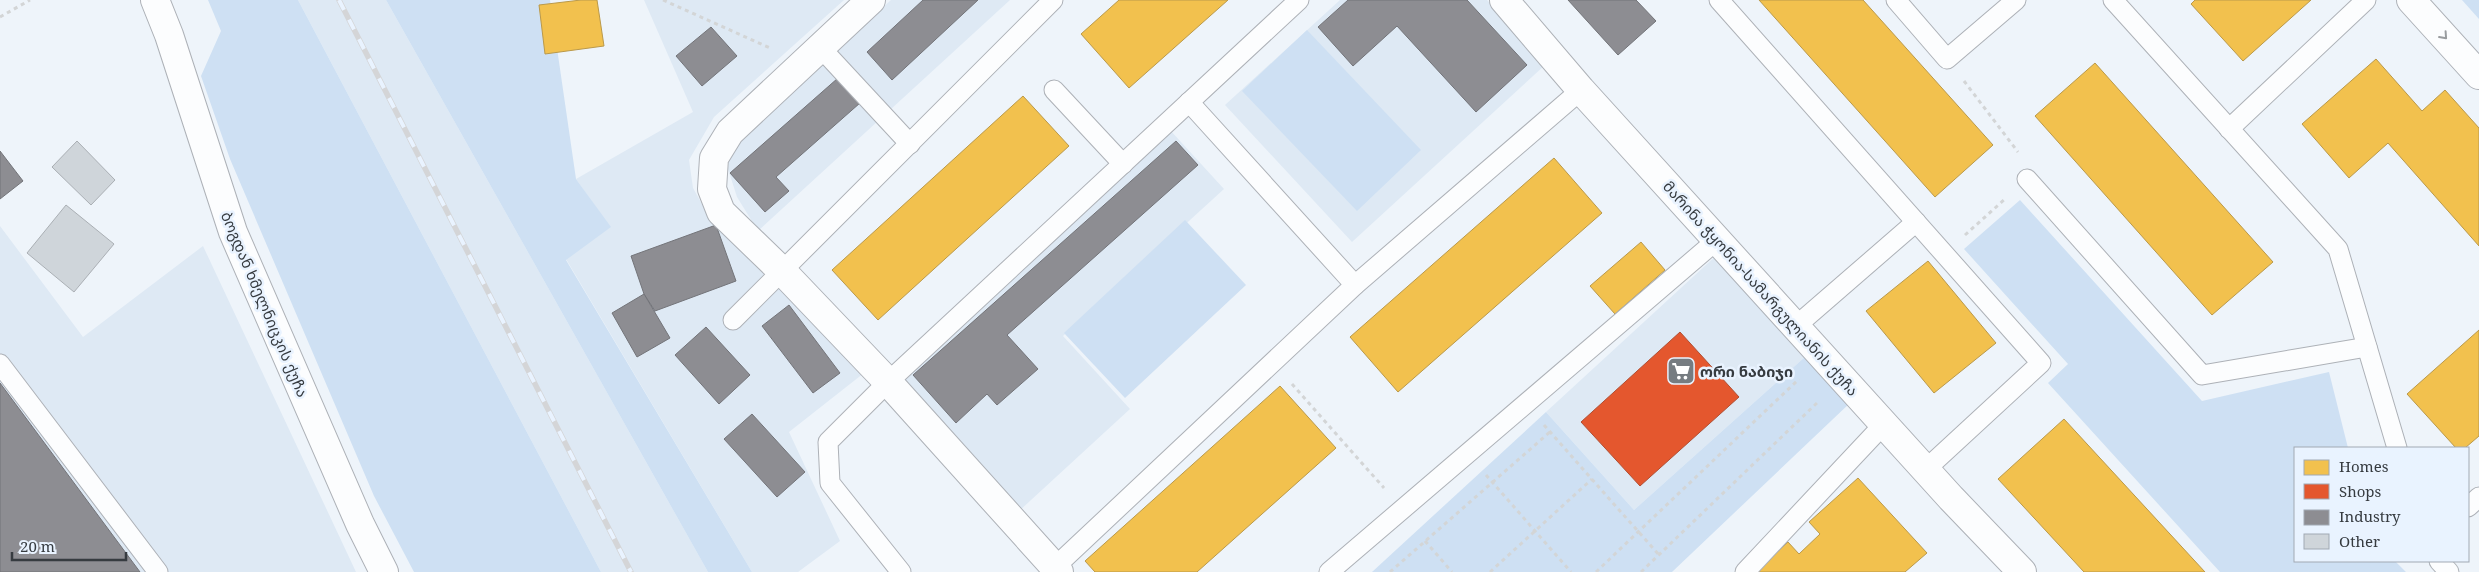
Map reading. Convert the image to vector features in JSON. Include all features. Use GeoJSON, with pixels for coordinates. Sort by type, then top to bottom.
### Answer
{"type":"FeatureCollection","features":[{"type":"Feature","properties":{"kind":"street","name":"ბოგდან ხმელნიცკის ქუჩა"},"geometry":{"type":"LineString","coordinates":[[155,0],[169,35],[232,232],[360,524],[384,572]]}},
{"type":"Feature","properties":{"kind":"street"},"geometry":{"type":"LineString","coordinates":[[871,0],[730,132],[714,158],[712,190],[721,212],[783,272],[888,382],[1057,570]]}},
{"type":"Feature","properties":{"kind":"street","name":"მარინა ჭყონია-სამარგულიანის ქუჩა"},"geometry":{"type":"LineString","coordinates":[[1504,0],[1581,90],[1925,470],[2022,572]]}},
{"type":"Feature","properties":{"kind":"street"},"geometry":{"type":"LineString","coordinates":[[2411,0],[2479,75]]}},
{"type":"Feature","properties":{"kind":"lane"},"geometry":{"type":"LineString","coordinates":[[733,320],[1053,0]]}},
{"type":"Feature","properties":{"kind":"lane"},"geometry":{"type":"LineString","coordinates":[[901,572],[830,483],[828,442],[888,382],[1299,0]]}},
{"type":"Feature","properties":{"kind":"lane"},"geometry":{"type":"LineString","coordinates":[[1719,0],[2041,363],[1925,470]]}},
{"type":"Feature","properties":{"kind":"lane"},"geometry":{"type":"LineString","coordinates":[[1896,0],[1947,59],[2016,0]]}},
{"type":"Feature","properties":{"kind":"lane"},"geometry":{"type":"LineString","coordinates":[[2113,0],[2338,249],[2397,447]]}},
{"type":"Feature","properties":{"kind":"lane"},"geometry":{"type":"LineString","coordinates":[[2229,130],[2366,0]]}},
{"type":"Feature","properties":{"kind":"lane"},"geometry":{"type":"LineString","coordinates":[[811,55],[910,144]]}},
{"type":"Feature","properties":{"kind":"lane"},"geometry":{"type":"LineString","coordinates":[[1054,90],[1122,164]]}},
{"type":"Feature","properties":{"kind":"lane"},"geometry":{"type":"LineString","coordinates":[[1057,570],[1355,285],[1581,90]]}},
{"type":"Feature","properties":{"kind":"lane"},"geometry":{"type":"LineString","coordinates":[[1189,102],[1355,285]]}},
{"type":"Feature","properties":{"kind":"lane"},"geometry":{"type":"LineString","coordinates":[[2027,179],[2202,375],[2367,347]]}},
{"type":"Feature","properties":{"kind":"lane"},"geometry":{"type":"LineString","coordinates":[[1796,326],[1916,222]]}},
{"type":"Feature","properties":{"kind":"lane"},"geometry":{"type":"LineString","coordinates":[[1329,572],[1717,240]]}},
{"type":"Feature","properties":{"kind":"lane"},"geometry":{"type":"LineString","coordinates":[[0,364],[158,572]]}},
{"type":"Feature","properties":{"kind":"lane"},"geometry":{"type":"LineString","coordinates":[[1745,572],[1884,424]]}},
{"type":"Feature","properties":{"kind":"lane"},"geometry":{"type":"LineString","coordinates":[[2469,506],[2479,497]]}},
{"type":"Feature","properties":{"kind":"lane"},"geometry":{"type":"LineString","coordinates":[[2440,562],[2449,572]]}},
{"type":"Feature","properties":{"kind":"path"},"geometry":{"type":"LineString","coordinates":[[0,17],[30,0]]}},
{"type":"Feature","properties":{"kind":"path"},"geometry":{"type":"LineString","coordinates":[[663,0],[811,55]]}},
{"type":"Feature","properties":{"kind":"path"},"geometry":{"type":"LineString","coordinates":[[1944,253],[2027,179],[2020,154],[1947,59]]}},
{"type":"Feature","properties":{"kind":"path"},"geometry":{"type":"LineString","coordinates":[[1596,572],[1823,356]]}},
{"type":"Feature","properties":{"kind":"path"},"geometry":{"type":"LineString","coordinates":[[1273,363],[1402,509]]}},
{"type":"Feature","properties":{"kind":"path"},"geometry":{"type":"LineString","coordinates":[[1641,572],[1842,378]]}},
{"type":"Feature","properties":{"kind":"path"},"geometry":{"type":"LineString","coordinates":[[1526,404],[1659,554]]}},
{"type":"Feature","properties":{"kind":"path"},"geometry":{"type":"LineString","coordinates":[[1390,572],[1550,431]]}},
{"type":"Feature","properties":{"kind":"path"},"geometry":{"type":"LineString","coordinates":[[1467,454],[1571,572]]}},
{"type":"Feature","properties":{"kind":"path"},"geometry":{"type":"LineString","coordinates":[[1490,572],[1592,479]]}},
{"type":"Feature","properties":{"kind":"path"},"geometry":{"type":"LineString","coordinates":[[1425,541],[1452,572]]}},
{"type":"Feature","properties":{"kind":"shaded area"},"geometry":{"type":"Polygon","coordinates":[[[208,0],[298,0],[601,572],[414,572],[374,496],[230,159],[201,76],[221,31],[208,0]]]}},
{"type":"Feature","properties":{"kind":"shaded area"},"geometry":{"type":"Polygon","coordinates":[[[298,0],[386,0],[708,572],[601,572],[298,0]]]}},
{"type":"Feature","properties":{"kind":"shaded area"},"geometry":{"type":"Polygon","coordinates":[[[386,0],[550,0],[576,179],[611,227],[566,260],[752,572],[708,572],[386,0]]]}},
{"type":"Feature","properties":{"kind":"shaded area"},"geometry":{"type":"Polygon","coordinates":[[[644,0],[844,0],[714,117],[689,160],[693,188],[707,213],[864,373],[789,432],[840,541],[798,572],[752,572],[566,259],[610,227],[576,179],[693,112],[644,0]]]}},
{"type":"Feature","properties":{"kind":"shaded area"},"geometry":{"type":"Polygon","coordinates":[[[891,0],[1010,0],[758,231],[737,197],[728,169],[730,150],[752,127],[891,0]]]}},
{"type":"Feature","properties":{"kind":"shaded area"},"geometry":{"type":"Polygon","coordinates":[[[1340,0],[1487,0],[1545,65],[1352,242],[1225,105],[1340,0]]]}},
{"type":"Feature","properties":{"kind":"shaded area"},"geometry":{"type":"Polygon","coordinates":[[[2462,0],[2479,0],[2479,19],[2462,0]]]}},
{"type":"Feature","properties":{"kind":"shaded area"},"geometry":{"type":"Polygon","coordinates":[[[1307,30],[1421,150],[1357,211],[1242,91],[1307,30]]]}},
{"type":"Feature","properties":{"kind":"shaded area"},"geometry":{"type":"Polygon","coordinates":[[[1170,130],[1224,189],[1063,336],[1130,409],[1018,512],[896,379],[1170,130]]]}},
{"type":"Feature","properties":{"kind":"shaded area"},"geometry":{"type":"Polygon","coordinates":[[[2020,200],[2202,401],[2329,372],[2348,447],[2294,447],[2294,562],[2396,562],[2406,572],[2220,572],[2048,383],[2068,364],[1964,249],[2020,200]]]}},
{"type":"Feature","properties":{"kind":"shaded area"},"geometry":{"type":"Polygon","coordinates":[[[1185,220],[1246,285],[1125,398],[1064,333],[1185,220]]]}},
{"type":"Feature","properties":{"kind":"shaded area"},"geometry":{"type":"Polygon","coordinates":[[[0,226],[83,337],[203,246],[356,572],[0,572],[0,226]]]}},
{"type":"Feature","properties":{"kind":"shaded area"},"geometry":{"type":"Polygon","coordinates":[[[1719,253],[1806,356],[1634,510],[1546,412],[1719,253]]]}},
{"type":"Feature","properties":{"kind":"shaded area"},"geometry":{"type":"Polygon","coordinates":[[[1806,356],[1851,402],[1672,572],[1372,572],[1546,412],[1634,510],[1806,356]]]}},
{"type":"Feature","properties":{"kind":"building: Homes"},"geometry":{"type":"Polygon","coordinates":[[[597,0],[604,46],[545,54],[539,5],[597,0]]]}},
{"type":"Feature","properties":{"kind":"building: Homes"},"geometry":{"type":"Polygon","coordinates":[[[1119,0],[1228,0],[1129,88],[1081,34],[1119,0]]]}},
{"type":"Feature","properties":{"kind":"building: Homes"},"geometry":{"type":"Polygon","coordinates":[[[1759,0],[1863,0],[1993,145],[1935,197],[1759,0]]]}},
{"type":"Feature","properties":{"kind":"building: Homes"},"geometry":{"type":"Polygon","coordinates":[[[2195,0],[2311,0],[2243,61],[2191,4],[2195,0]]]}},
{"type":"Feature","properties":{"kind":"building: Homes"},"geometry":{"type":"Polygon","coordinates":[[[2376,59],[2422,111],[2445,90],[2479,128],[2479,246],[2388,143],[2349,178],[2302,124],[2376,59]]]}},
{"type":"Feature","properties":{"kind":"building: Homes"},"geometry":{"type":"Polygon","coordinates":[[[2095,63],[2273,262],[2212,315],[2035,116],[2095,63]]]}},
{"type":"Feature","properties":{"kind":"building: Homes"},"geometry":{"type":"Polygon","coordinates":[[[1023,96],[1069,146],[878,320],[832,270],[1023,96]]]}},
{"type":"Feature","properties":{"kind":"building: Homes"},"geometry":{"type":"Polygon","coordinates":[[[1554,158],[1602,213],[1398,392],[1350,337],[1554,158]]]}},
{"type":"Feature","properties":{"kind":"building: Homes"},"geometry":{"type":"Polygon","coordinates":[[[1641,242],[1665,270],[1615,314],[1590,286],[1641,242]]]}},
{"type":"Feature","properties":{"kind":"building: Homes"},"geometry":{"type":"Polygon","coordinates":[[[1928,261],[1996,343],[1934,393],[1866,311],[1928,261]]]}},
{"type":"Feature","properties":{"kind":"building: Homes"},"geometry":{"type":"Polygon","coordinates":[[[2479,330],[2479,436],[2466,447],[2455,447],[2407,394],[2479,330]]]}},
{"type":"Feature","properties":{"kind":"building: Homes"},"geometry":{"type":"Polygon","coordinates":[[[1280,386],[1336,448],[1197,572],[1095,572],[1085,561],[1280,386]]]}},
{"type":"Feature","properties":{"kind":"building: Homes"},"geometry":{"type":"Polygon","coordinates":[[[2064,419],[2205,572],[2084,572],[1998,479],[2064,419]]]}},
{"type":"Feature","properties":{"kind":"building: Homes"},"geometry":{"type":"Polygon","coordinates":[[[1858,478],[1927,553],[1905,572],[1755,572],[1788,542],[1799,554],[1820,534],[1809,522],[1858,478]]]}},
{"type":"Feature","properties":{"kind":"building: Shops"},"geometry":{"type":"Polygon","coordinates":[[[1680,332],[1739,397],[1640,486],[1581,422],[1680,332]]]}},
{"type":"Feature","properties":{"kind":"building: Industry"},"geometry":{"type":"Polygon","coordinates":[[[923,0],[978,0],[892,80],[867,52],[923,0]]]}},
{"type":"Feature","properties":{"kind":"building: Industry"},"geometry":{"type":"Polygon","coordinates":[[[1348,0],[1467,0],[1527,65],[1476,112],[1397,26],[1353,66],[1318,27],[1348,0]]]}},
{"type":"Feature","properties":{"kind":"building: Industry"},"geometry":{"type":"Polygon","coordinates":[[[1568,0],[1636,0],[1656,21],[1618,55],[1568,0]]]}},
{"type":"Feature","properties":{"kind":"building: Industry"},"geometry":{"type":"Polygon","coordinates":[[[711,27],[737,56],[702,86],[676,56],[711,27]]]}},
{"type":"Feature","properties":{"kind":"building: Industry"},"geometry":{"type":"Polygon","coordinates":[[[838,78],[860,103],[776,177],[789,191],[765,212],[730,173],[838,78]]]}},
{"type":"Feature","properties":{"kind":"building: Industry"},"geometry":{"type":"Polygon","coordinates":[[[1176,141],[1198,165],[1007,335],[1038,369],[997,405],[987,394],[956,423],[913,375],[1176,141]]]}},
{"type":"Feature","properties":{"kind":"building: Industry"},"geometry":{"type":"Polygon","coordinates":[[[0,151],[23,181],[0,199],[0,151]]]}},
{"type":"Feature","properties":{"kind":"building: Industry"},"geometry":{"type":"Polygon","coordinates":[[[716,225],[736,281],[655,311],[644,294],[631,256],[716,225]]]}},
{"type":"Feature","properties":{"kind":"building: Industry"},"geometry":{"type":"Polygon","coordinates":[[[644,294],[670,338],[637,357],[612,313],[644,294]]]}},
{"type":"Feature","properties":{"kind":"building: Industry"},"geometry":{"type":"Polygon","coordinates":[[[789,305],[840,373],[813,393],[762,326],[789,305]]]}},
{"type":"Feature","properties":{"kind":"building: Industry"},"geometry":{"type":"Polygon","coordinates":[[[706,327],[750,375],[719,404],[675,355],[706,327]]]}},
{"type":"Feature","properties":{"kind":"building: Industry"},"geometry":{"type":"Polygon","coordinates":[[[0,383],[140,572],[0,572],[0,383]]]}},
{"type":"Feature","properties":{"kind":"building: Industry"},"geometry":{"type":"Polygon","coordinates":[[[752,414],[805,472],[777,497],[724,439],[752,414]]]}},
{"type":"Feature","properties":{"kind":"building: Other"},"geometry":{"type":"Polygon","coordinates":[[[77,141],[115,180],[91,205],[52,167],[77,141]]]}},
{"type":"Feature","properties":{"kind":"building: Other"},"geometry":{"type":"Polygon","coordinates":[[[66,205],[114,244],[74,292],[27,253],[66,205]]]}},
{"type":"Feature","properties":{"kind":"railway"},"geometry":{"type":"LineString","coordinates":[[339,0],[631,572]]}},
{"type":"Feature","properties":{"kind":"place","name":"ორი ნაბიჯი"},"geometry":{"type":"Point","coordinates":[1681,371]}}]}
